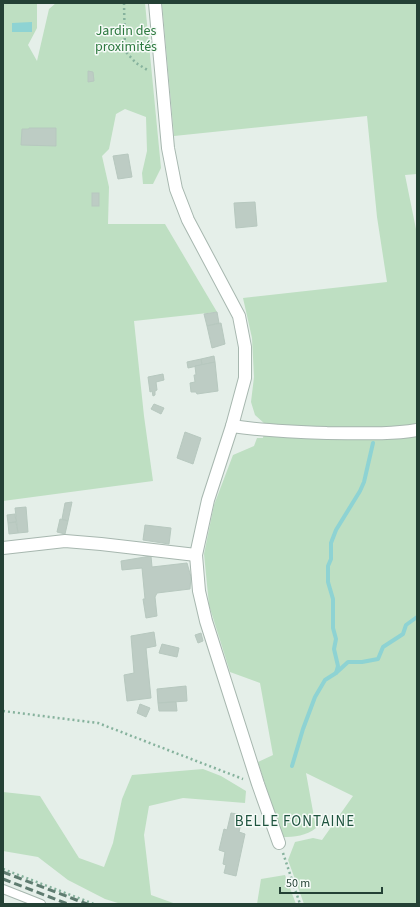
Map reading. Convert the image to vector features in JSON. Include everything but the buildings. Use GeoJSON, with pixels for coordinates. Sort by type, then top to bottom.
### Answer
{"type":"FeatureCollection","features":[{"type":"Feature","properties":{"kind":"street"},"geometry":{"type":"LineString","coordinates":[[155,3],[168,148],[176,189],[188,220],[239,316],[245,347],[245,378],[232,426],[208,500],[196,555],[199,591],[206,621],[258,784],[279,843]]}},
{"type":"Feature","properties":{"kind":"street"},"geometry":{"type":"LineString","coordinates":[[232,426],[260,431],[372,434],[402,433],[417,430]]}},
{"type":"Feature","properties":{"kind":"street"},"geometry":{"type":"LineString","coordinates":[[3,548],[65,541],[196,555]]}},
{"type":"Feature","properties":{"kind":"lane"},"geometry":{"type":"LineString","coordinates":[[3,889],[42,904]]}},
{"type":"Feature","properties":{"kind":"path"},"geometry":{"type":"LineString","coordinates":[[124,3],[125,51],[136,63],[161,78]]}},
{"type":"Feature","properties":{"kind":"path"},"geometry":{"type":"LineString","coordinates":[[3,711],[98,723],[258,784]]}},
{"type":"Feature","properties":{"kind":"path"},"geometry":{"type":"LineString","coordinates":[[279,843],[300,904]]}},
{"type":"Feature","properties":{"kind":"path"},"geometry":{"type":"LineString","coordinates":[[3,869],[94,904]]}},
{"type":"Feature","properties":{"kind":"green space","name":"Jardin des proximités"},"geometry":{"type":"Polygon","coordinates":[[[3,3],[37,3],[37,28],[28,45],[37,61],[49,9],[56,3],[145,3],[161,168],[153,184],[143,184],[142,173],[147,151],[146,117],[125,109],[116,114],[109,149],[102,156],[109,187],[108,224],[165,224],[217,312],[134,321],[144,416],[153,481],[3,501],[3,3]]]}},
{"type":"Feature","properties":{"kind":"green space"},"geometry":{"type":"Polygon","coordinates":[[[162,3],[417,3],[417,174],[405,175],[417,234],[417,904],[304,904],[288,860],[295,842],[313,838],[322,840],[353,796],[306,773],[316,828],[300,836],[282,837],[258,762],[273,755],[260,683],[230,672],[209,605],[204,554],[214,505],[233,455],[254,446],[257,438],[263,438],[265,424],[255,415],[251,402],[254,377],[252,338],[243,298],[387,282],[377,217],[367,116],[174,136],[162,3]]]}},
{"type":"Feature","properties":{"kind":"green space"},"geometry":{"type":"Polygon","coordinates":[[[203,769],[221,776],[246,791],[245,803],[183,798],[149,806],[144,835],[151,895],[176,904],[121,904],[105,899],[68,880],[38,857],[3,851],[3,792],[40,796],[79,858],[104,867],[113,843],[122,799],[132,775],[203,769]]]}},
{"type":"Feature","properties":{"kind":"green space"},"geometry":{"type":"Polygon","coordinates":[[[285,875],[296,904],[257,904],[261,879],[285,875]]]}},
{"type":"Feature","properties":{"kind":"water"},"geometry":{"type":"Polygon","coordinates":[[[32,22],[32,32],[12,32],[12,23],[32,22]]]}},
{"type":"Feature","properties":{"kind":"waterway"},"geometry":{"type":"LineString","coordinates":[[336,673],[338,666],[334,649],[336,639],[333,628],[333,599],[328,582],[328,566],[331,559],[331,543],[336,530],[364,482],[373,443]]}},
{"type":"Feature","properties":{"kind":"waterway"},"geometry":{"type":"LineString","coordinates":[[292,766],[303,729],[315,697],[325,680],[336,673],[348,662],[362,662],[378,659],[383,647],[403,634],[406,625],[417,617]]}},
{"type":"Feature","properties":{"kind":"railway"},"geometry":{"type":"LineString","coordinates":[[3,872],[87,904]]}},
{"type":"Feature","properties":{"kind":"railway"},"geometry":{"type":"LineString","coordinates":[[3,879],[68,904]]}},
{"type":"Feature","properties":{"kind":"district","name":"BELLE FONTAINE"},"geometry":{"type":"Point","coordinates":[295,821]}}]}
